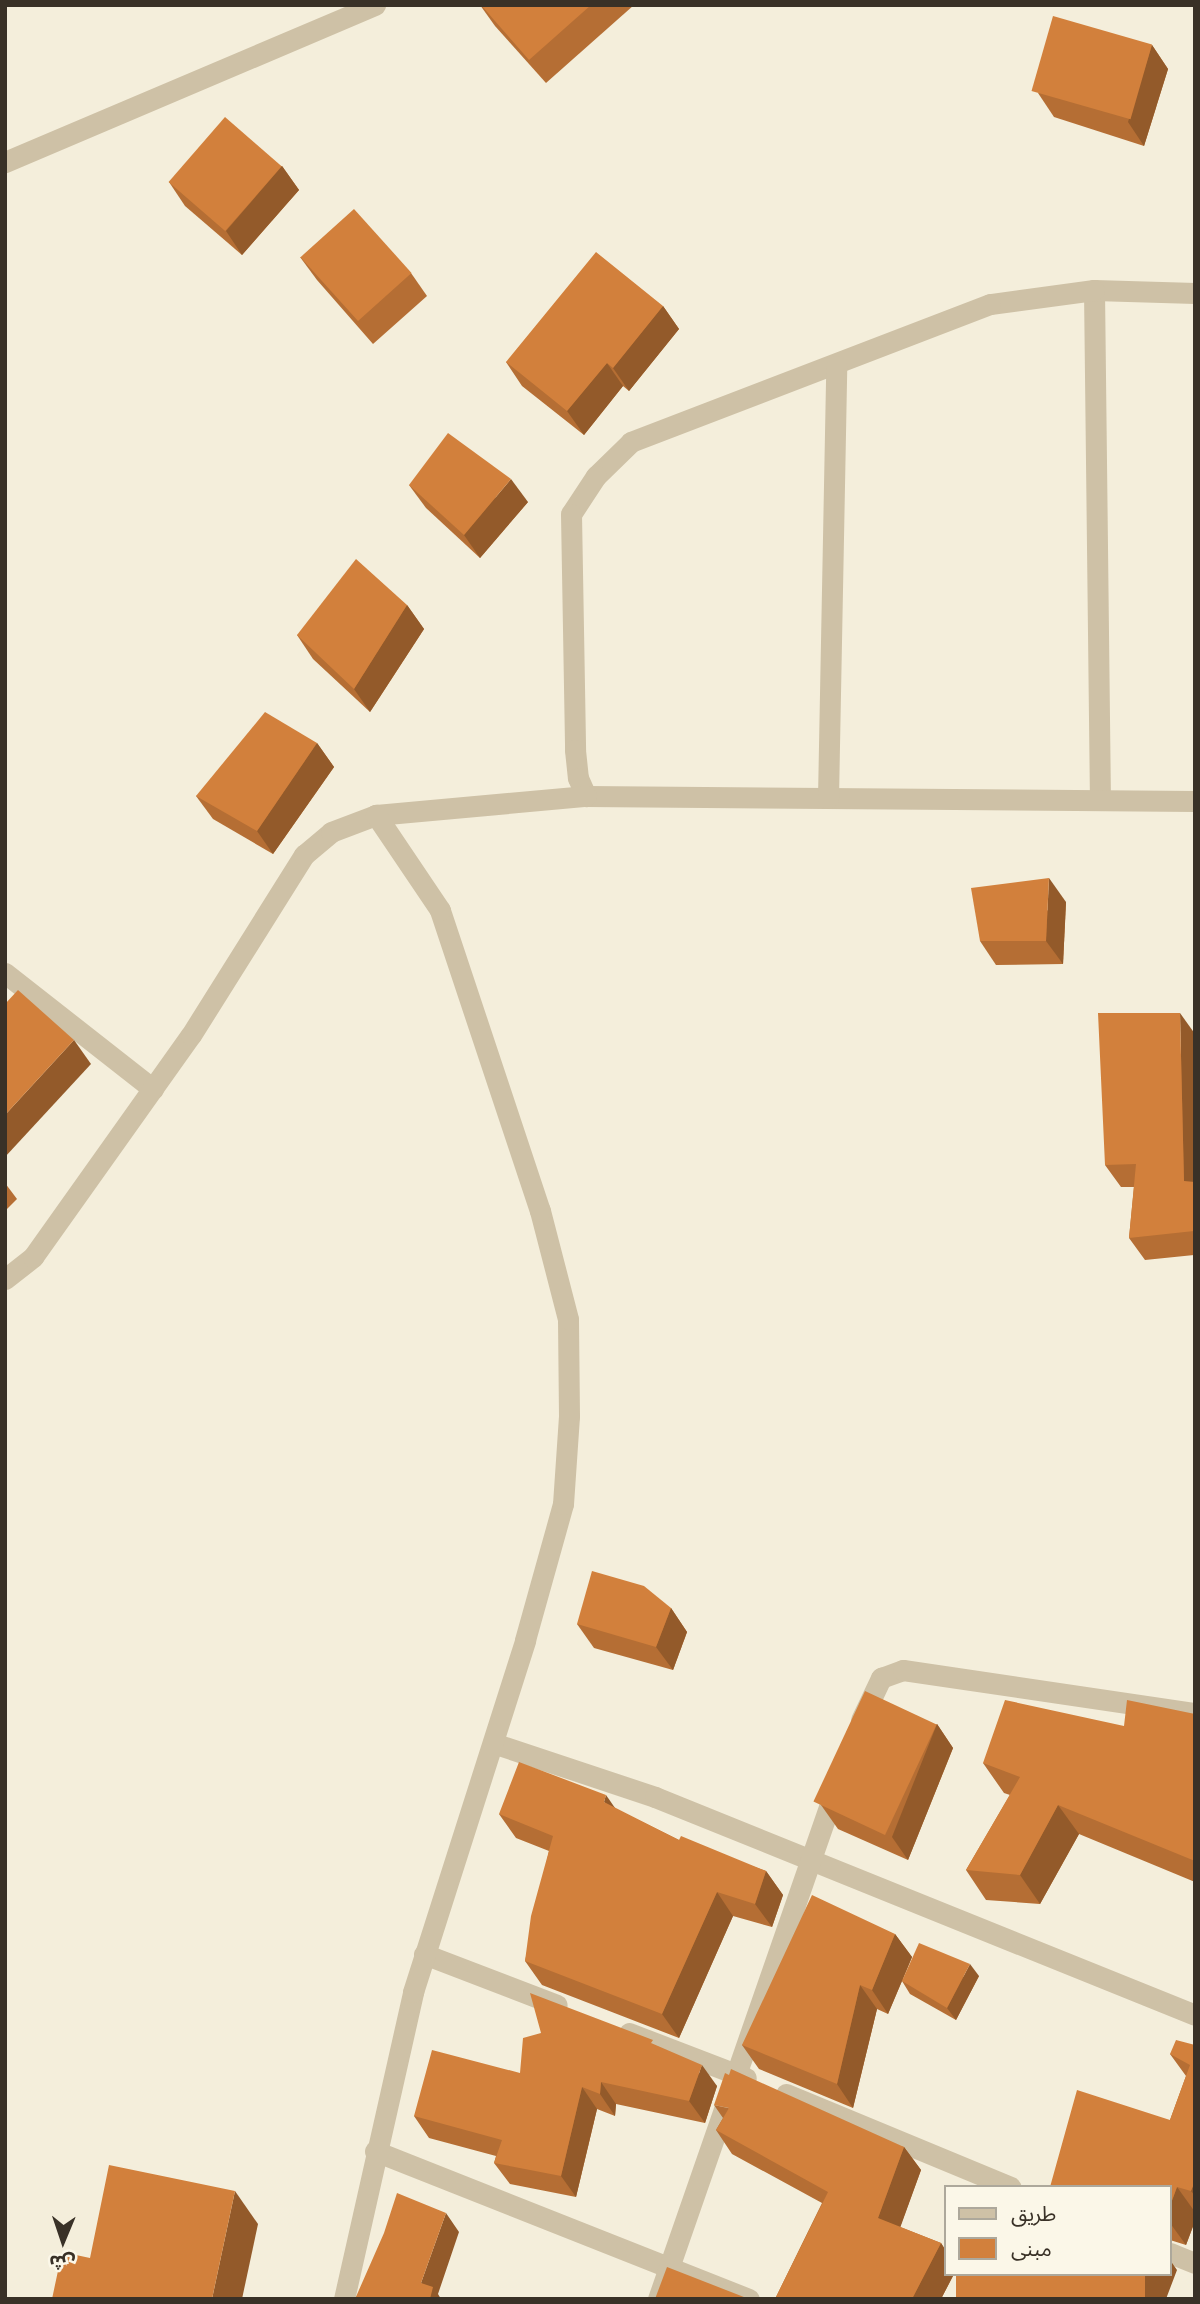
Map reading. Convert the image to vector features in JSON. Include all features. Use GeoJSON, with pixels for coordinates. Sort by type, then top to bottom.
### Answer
{"type":"FeatureCollection","features":[{"type":"Feature","properties":{"kind":"street"},"geometry":{"type":"LineString","coordinates":[[5,162],[375,5]]}},
{"type":"Feature","properties":{"kind":"street"},"geometry":{"type":"LineString","coordinates":[[586,796],[578,778],[575,750],[571,513],[596,476],[631,442],[836,366],[990,304],[1094,290],[1195,293]]}},
{"type":"Feature","properties":{"kind":"street"},"geometry":{"type":"LineString","coordinates":[[1094,290],[1100,800]]}},
{"type":"Feature","properties":{"kind":"street"},"geometry":{"type":"LineString","coordinates":[[828,798],[836,366]]}},
{"type":"Feature","properties":{"kind":"street"},"geometry":{"type":"LineString","coordinates":[[5,1279],[33,1257],[153,1089],[304,855],[331,832],[376,815],[586,796],[1195,801]]}},
{"type":"Feature","properties":{"kind":"street"},"geometry":{"type":"LineString","coordinates":[[344,2299],[375,2151],[424,1954],[493,1743],[563,1504],[569,1416],[568,1319],[540,1211],[440,910],[376,815]]}},
{"type":"Feature","properties":{"kind":"street"},"geometry":{"type":"LineString","coordinates":[[5,973],[153,1089]]}},
{"type":"Feature","properties":{"kind":"street"},"geometry":{"type":"LineString","coordinates":[[853,1742],[881,1678],[903,1670],[1195,1713]]}},
{"type":"Feature","properties":{"kind":"street"},"geometry":{"type":"LineString","coordinates":[[493,1743],[655,1797],[1195,2015]]}},
{"type":"Feature","properties":{"kind":"street"},"geometry":{"type":"LineString","coordinates":[[658,2299],[808,1859],[843,1768]]}},
{"type":"Feature","properties":{"kind":"street"},"geometry":{"type":"LineString","coordinates":[[424,1954],[580,2014]]}},
{"type":"Feature","properties":{"kind":"street"},"geometry":{"type":"LineString","coordinates":[[606,2024],[1005,2185]]}},
{"type":"Feature","properties":{"kind":"street"},"geometry":{"type":"LineString","coordinates":[[375,2151],[749,2299]]}},
{"type":"Feature","properties":{"kind":"street"},"geometry":{"type":"LineString","coordinates":[[1172,2254],[1195,2263]]}},
{"type":"Feature","properties":{"kind":"building"},"geometry":{"type":"Polygon","coordinates":[[[481,5],[591,5],[529,60],[481,5]]]}},
{"type":"Feature","properties":{"kind":"building"},"geometry":{"type":"Polygon","coordinates":[[[1053,16],[1152,44],[1131,119],[1032,91],[1053,16]]]}},
{"type":"Feature","properties":{"kind":"building"},"geometry":{"type":"Polygon","coordinates":[[[225,117],[282,166],[225,231],[169,182],[225,117]]]}},
{"type":"Feature","properties":{"kind":"building"},"geometry":{"type":"Polygon","coordinates":[[[354,209],[412,273],[358,321],[300,257],[354,209]]]}},
{"type":"Feature","properties":{"kind":"building"},"geometry":{"type":"Polygon","coordinates":[[[596,252],[663,306],[613,368],[607,363],[567,411],[506,362],[596,252]]]}},
{"type":"Feature","properties":{"kind":"building"},"geometry":{"type":"Polygon","coordinates":[[[448,433],[511,479],[464,535],[409,485],[448,433]]]}},
{"type":"Feature","properties":{"kind":"building"},"geometry":{"type":"Polygon","coordinates":[[[356,559],[407,605],[354,689],[297,635],[356,559]]]}},
{"type":"Feature","properties":{"kind":"building"},"geometry":{"type":"Polygon","coordinates":[[[265,712],[317,743],[257,831],[196,796],[265,712]]]}},
{"type":"Feature","properties":{"kind":"building"},"geometry":{"type":"Polygon","coordinates":[[[1049,878],[1046,941],[980,941],[971,888],[1049,878]]]}},
{"type":"Feature","properties":{"kind":"building"},"geometry":{"type":"Polygon","coordinates":[[[18,990],[74,1040],[5,1115],[5,1004],[18,990]]]}},
{"type":"Feature","properties":{"kind":"building"},"geometry":{"type":"Polygon","coordinates":[[[1098,1013],[1180,1013],[1184,1181],[1195,1182],[1195,1269],[1194,1231],[1129,1238],[1136,1164],[1105,1165],[1098,1013]]]}},
{"type":"Feature","properties":{"kind":"building"},"geometry":{"type":"Polygon","coordinates":[[[592,1571],[644,1586],[671,1608],[656,1647],[577,1624],[592,1571]]]}},
{"type":"Feature","properties":{"kind":"building"},"geometry":{"type":"Polygon","coordinates":[[[865,1691],[937,1724],[885,1835],[813,1802],[865,1691]]]}},
{"type":"Feature","properties":{"kind":"building"},"geometry":{"type":"Polygon","coordinates":[[[1005,1700],[1124,1726],[1127,1700],[1195,1714],[1195,1861],[1058,1805],[1020,1875],[966,1870],[1020,1777],[983,1763],[1005,1700]]]}},
{"type":"Feature","properties":{"kind":"building"},"geometry":{"type":"Polygon","coordinates":[[[519,1762],[606,1795],[604,1802],[679,1840],[681,1836],[766,1871],[755,1904],[717,1892],[662,2014],[525,1961],[531,1916],[553,1836],[499,1814],[519,1762]]]}},
{"type":"Feature","properties":{"kind":"building"},"geometry":{"type":"Polygon","coordinates":[[[812,1895],[895,1934],[872,1990],[860,1985],[837,2084],[742,2045],[812,1895]]]}},
{"type":"Feature","properties":{"kind":"building"},"geometry":{"type":"Polygon","coordinates":[[[919,1943],[970,1964],[947,2008],[902,1981],[919,1943]]]}},
{"type":"Feature","properties":{"kind":"building"},"geometry":{"type":"Polygon","coordinates":[[[530,1993],[653,2040],[651,2043],[702,2065],[689,2101],[601,2082],[600,2094],[582,2087],[561,2176],[494,2163],[502,2140],[414,2116],[432,2050],[520,2073],[523,2038],[541,2033],[530,1993]]]}},
{"type":"Feature","properties":{"kind":"building"},"geometry":{"type":"Polygon","coordinates":[[[1176,2040],[1195,2045],[1195,2181],[1191,2191],[1177,2187],[1172,2201],[1172,2185],[1051,2185],[1077,2090],[1170,2120],[1190,2065],[1170,2054],[1176,2040]]]}},
{"type":"Feature","properties":{"kind":"building"},"geometry":{"type":"Polygon","coordinates":[[[731,2069],[904,2147],[878,2218],[941,2243],[912,2299],[775,2299],[828,2192],[716,2130],[729,2108],[714,2105],[725,2073],[729,2075],[731,2069]]]}},
{"type":"Feature","properties":{"kind":"building"},"geometry":{"type":"Polygon","coordinates":[[[109,2165],[235,2191],[212,2299],[52,2299],[62,2252],[90,2258],[109,2165]]]}},
{"type":"Feature","properties":{"kind":"building"},"geometry":{"type":"Polygon","coordinates":[[[397,2193],[446,2213],[421,2283],[433,2287],[430,2299],[355,2299],[384,2233],[397,2193]]]}},
{"type":"Feature","properties":{"kind":"building"},"geometry":{"type":"Polygon","coordinates":[[[667,2267],[749,2299],[655,2299],[667,2267]]]}},
{"type":"Feature","properties":{"kind":"building"},"geometry":{"type":"Polygon","coordinates":[[[956,2276],[1145,2276],[1145,2299],[956,2299],[956,2276]]]}}]}
